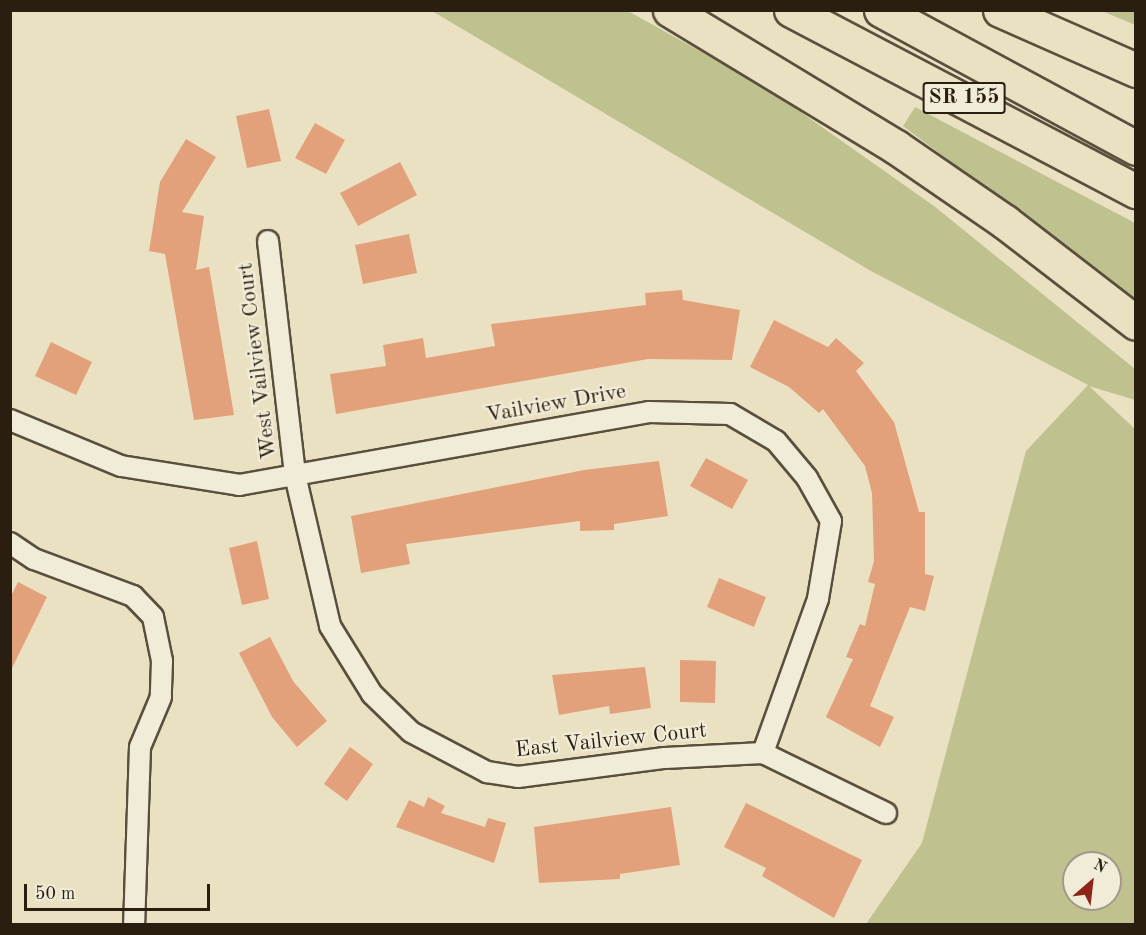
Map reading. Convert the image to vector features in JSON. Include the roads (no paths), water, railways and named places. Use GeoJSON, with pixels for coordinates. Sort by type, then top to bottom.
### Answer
{"type":"FeatureCollection","features":[{"type":"Feature","properties":{"kind":"highway"},"geometry":{"type":"LineString","coordinates":[[670,10],[896,147],[1005,222],[1136,323]]}},
{"type":"Feature","properties":{"kind":"highway","name":"SR 155"},"geometry":{"type":"LineString","coordinates":[[791,10],[1136,191]]}},
{"type":"Feature","properties":{"kind":"highway","name":"SR 155"},"geometry":{"type":"LineString","coordinates":[[881,10],[1136,148]]}},
{"type":"Feature","properties":{"kind":"highway"},"geometry":{"type":"LineString","coordinates":[[1000,10],[1136,70]]}},
{"type":"Feature","properties":{"kind":"street","name":"West Vailview Court"},"geometry":{"type":"LineString","coordinates":[[268,241],[295,475]]}},
{"type":"Feature","properties":{"kind":"street","name":"Vailview Drive"},"geometry":{"type":"LineString","coordinates":[[10,420],[121,466],[239,484],[649,412],[707,410],[740,420],[776,441],[807,478],[831,521],[818,599],[763,753]]}},
{"type":"Feature","properties":{"kind":"street","name":"East Vailview Court"},"geometry":{"type":"LineString","coordinates":[[295,475],[330,626],[372,694],[411,732],[487,772],[518,777],[664,758],[763,753],[886,813]]}},
{"type":"Feature","properties":{"kind":"street"},"geometry":{"type":"LineString","coordinates":[[10,543],[34,559],[133,596],[153,617],[162,661],[161,697],[140,747],[134,924]]}}]}
